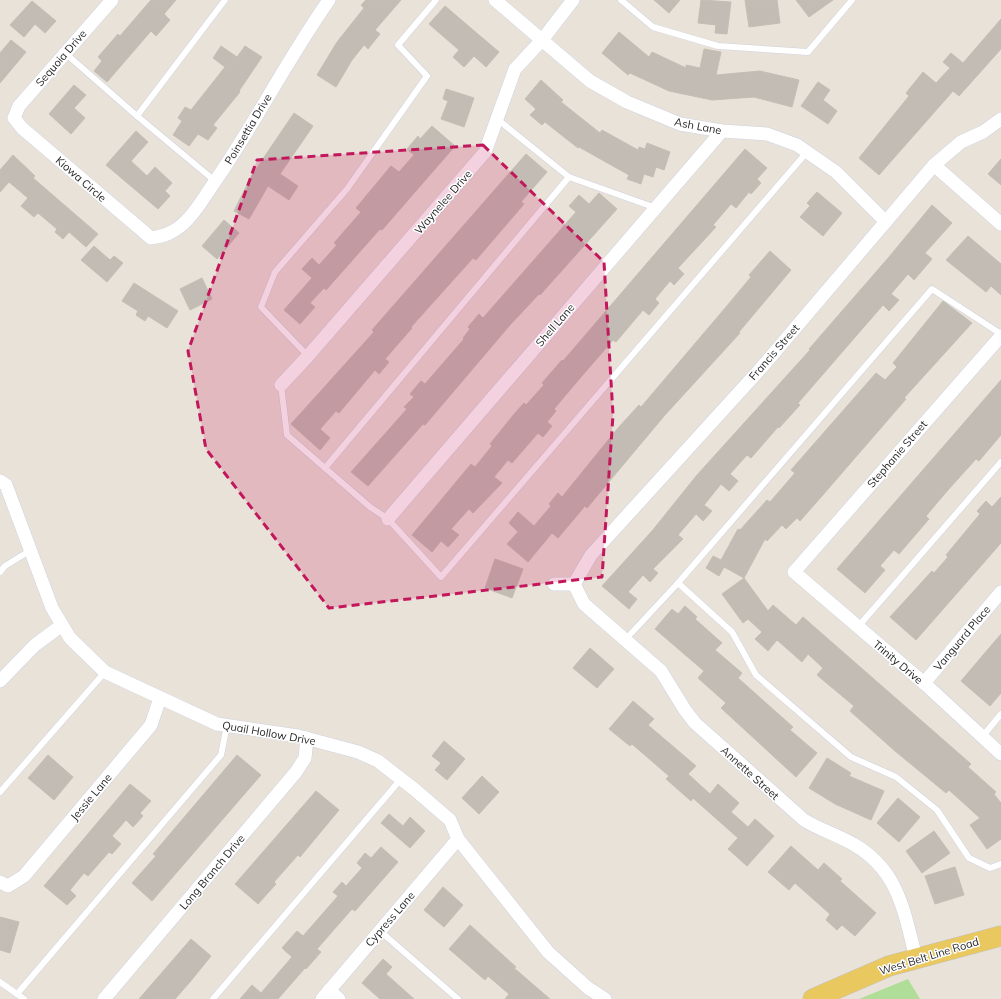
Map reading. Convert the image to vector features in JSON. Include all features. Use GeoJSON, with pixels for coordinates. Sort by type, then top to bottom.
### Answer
{"type":"FeatureCollection","features":[{"type":"Feature","properties":{"kind":"main road","name":"West Belt Line Road"},"geometry":{"type":"LineString","coordinates":[[813,999],[889,966],[1001,936]]}},
{"type":"Feature","properties":{"kind":"street","name":"Sequoia Drive"},"geometry":{"type":"LineString","coordinates":[[14,118],[19,106],[112,0]]}},
{"type":"Feature","properties":{"kind":"street","name":"Poinsettia Drive"},"geometry":{"type":"LineString","coordinates":[[151,238],[169,234],[184,223],[232,157],[303,36],[329,0]]}},
{"type":"Feature","properties":{"kind":"street","name":"Ash Lane"},"geometry":{"type":"LineString","coordinates":[[496,0],[590,81],[626,102],[680,124],[722,131],[767,134],[798,145],[836,172],[886,222]]}},
{"type":"Feature","properties":{"kind":"street","name":"Waynelee Drive"},"geometry":{"type":"LineString","coordinates":[[281,384],[308,356],[485,152],[515,69],[542,40],[573,0]]}},
{"type":"Feature","properties":{"kind":"street","name":"Kiowa Circle"},"geometry":{"type":"LineString","coordinates":[[14,118],[22,128],[151,238]]}},
{"type":"Feature","properties":{"kind":"street","name":"Francis Street"},"geometry":{"type":"LineString","coordinates":[[574,584],[592,555],[762,367],[934,164],[961,142],[983,132],[1000,120]]}},
{"type":"Feature","properties":{"kind":"street","name":"Shell Lane"},"geometry":{"type":"LineString","coordinates":[[388,519],[722,131]]}},
{"type":"Feature","properties":{"kind":"street"},"geometry":{"type":"LineString","coordinates":[[934,164],[1001,224]]}},
{"type":"Feature","properties":{"kind":"street","name":"Stephanie Street"},"geometry":{"type":"LineString","coordinates":[[794,572],[1001,335]]}},
{"type":"Feature","properties":{"kind":"street","name":"Quail Hollow Drive"},"geometry":{"type":"LineString","coordinates":[[0,481],[6,485],[52,608],[70,638],[105,672],[217,724],[307,738],[358,752],[378,761],[450,820],[458,839],[548,952],[588,988],[606,999]]}},
{"type":"Feature","properties":{"kind":"street","name":"Trinity Drive"},"geometry":{"type":"LineString","coordinates":[[794,572],[857,628],[924,683],[1001,754]]}},
{"type":"Feature","properties":{"kind":"street"},"geometry":{"type":"LineString","coordinates":[[554,584],[574,584]]}},
{"type":"Feature","properties":{"kind":"street","name":"Annette Street"},"geometry":{"type":"LineString","coordinates":[[574,584],[584,604],[661,671],[685,710],[695,723],[804,820],[818,829],[853,843],[879,864],[893,883],[900,896],[916,958]]}},
{"type":"Feature","properties":{"kind":"street","name":"Vanguard Place"},"geometry":{"type":"LineString","coordinates":[[924,683],[1001,592]]}},
{"type":"Feature","properties":{"kind":"street"},"geometry":{"type":"LineString","coordinates":[[0,681],[35,645],[62,625]]}},
{"type":"Feature","properties":{"kind":"street","name":"Jessie Lane"},"geometry":{"type":"LineString","coordinates":[[4,884],[24,876],[151,725],[160,698]]}},
{"type":"Feature","properties":{"kind":"street","name":"Long Branch Drive"},"geometry":{"type":"LineString","coordinates":[[104,999],[296,772],[305,758],[307,738]]}},
{"type":"Feature","properties":{"kind":"street","name":"Cypress Lane"},"geometry":{"type":"LineString","coordinates":[[330,996],[380,931],[458,839]]}},
{"type":"Feature","properties":{"kind":"lane"},"geometry":{"type":"LineString","coordinates":[[137,116],[225,0]]}},
{"type":"Feature","properties":{"kind":"lane"},"geometry":{"type":"LineString","coordinates":[[308,356],[261,308],[275,272],[347,189],[427,76],[398,45],[436,0]]}},
{"type":"Feature","properties":{"kind":"lane"},"geometry":{"type":"LineString","coordinates":[[621,0],[653,26],[718,46],[808,52],[852,0]]}},
{"type":"Feature","properties":{"kind":"lane"},"geometry":{"type":"LineString","coordinates":[[65,53],[215,181]]}},
{"type":"Feature","properties":{"kind":"lane"},"geometry":{"type":"LineString","coordinates":[[497,119],[569,177],[656,208]]}},
{"type":"Feature","properties":{"kind":"lane"},"geometry":{"type":"LineString","coordinates":[[281,384],[287,435],[370,507],[388,519],[441,577],[807,152]]}},
{"type":"Feature","properties":{"kind":"lane"},"geometry":{"type":"LineString","coordinates":[[324,468],[569,177]]}},
{"type":"Feature","properties":{"kind":"lane"},"geometry":{"type":"LineString","coordinates":[[625,640],[678,583],[932,289],[1001,335]]}},
{"type":"Feature","properties":{"kind":"lane"},"geometry":{"type":"LineString","coordinates":[[857,628],[1001,462]]}},
{"type":"Feature","properties":{"kind":"lane"},"geometry":{"type":"LineString","coordinates":[[0,572],[5,566],[31,550]]}},
{"type":"Feature","properties":{"kind":"lane"},"geometry":{"type":"LineString","coordinates":[[678,583],[732,632],[756,675],[851,757],[896,776],[937,810],[969,858],[990,868],[1001,864]]}},
{"type":"Feature","properties":{"kind":"lane"},"geometry":{"type":"LineString","coordinates":[[0,792],[105,672]]}},
{"type":"Feature","properties":{"kind":"lane"},"geometry":{"type":"LineString","coordinates":[[982,736],[1001,714]]}},
{"type":"Feature","properties":{"kind":"lane"},"geometry":{"type":"LineString","coordinates":[[17,994],[221,755],[227,725]]}},
{"type":"Feature","properties":{"kind":"lane"},"geometry":{"type":"LineString","coordinates":[[213,999],[401,779]]}},
{"type":"Feature","properties":{"kind":"lane"},"geometry":{"type":"LineString","coordinates":[[380,931],[458,999]]}},
{"type":"Feature","properties":{"kind":"lane"},"geometry":{"type":"LineString","coordinates":[[0,982],[24,999]]}},
{"type":"Feature","properties":{"kind":"highlighted area"},"geometry":{"type":"Polygon","coordinates":[[[483,145],[604,262],[613,415],[602,577],[329,608],[206,449],[188,351],[257,160],[483,145]]]}},
{"type":"Feature","properties":{"kind":"green space"},"geometry":{"type":"Polygon","coordinates":[[[908,979],[920,999],[859,999],[908,979]]]}},
{"type":"Feature","properties":{"kind":"building"},"geometry":{"type":"Polygon","coordinates":[[[151,0],[176,0],[164,14],[170,20],[156,36],[151,31],[107,82],[94,71],[102,61],[98,57],[118,34],[120,36],[151,0]]]}},
{"type":"Feature","properties":{"kind":"building"},"geometry":{"type":"Polygon","coordinates":[[[366,0],[401,0],[375,30],[380,34],[368,49],[364,45],[352,60],[336,87],[317,75],[337,42],[364,8],[361,5],[366,0]]]}},
{"type":"Feature","properties":{"kind":"building"},"geometry":{"type":"Polygon","coordinates":[[[654,0],[680,0],[669,13],[654,0]]]}},
{"type":"Feature","properties":{"kind":"building"},"geometry":{"type":"Polygon","coordinates":[[[701,0],[731,2],[727,34],[715,33],[716,25],[698,23],[701,0]]]}},
{"type":"Feature","properties":{"kind":"building"},"geometry":{"type":"Polygon","coordinates":[[[745,0],[777,0],[780,23],[749,27],[745,0]]]}},
{"type":"Feature","properties":{"kind":"building"},"geometry":{"type":"Polygon","coordinates":[[[796,0],[833,0],[809,17],[796,0]]]}},
{"type":"Feature","properties":{"kind":"building"},"geometry":{"type":"Polygon","coordinates":[[[32,1],[56,21],[45,33],[35,24],[24,37],[10,25],[32,1]]]}},
{"type":"Feature","properties":{"kind":"building"},"geometry":{"type":"Polygon","coordinates":[[[445,6],[499,52],[486,67],[474,56],[464,67],[453,57],[459,50],[429,24],[445,6]]]}},
{"type":"Feature","properties":{"kind":"building"},"geometry":{"type":"Polygon","coordinates":[[[1001,19],[1001,49],[959,96],[953,91],[879,175],[859,158],[909,96],[906,93],[923,72],[936,83],[950,68],[943,62],[951,53],[963,63],[1001,19]]]}},
{"type":"Feature","properties":{"kind":"building"},"geometry":{"type":"Polygon","coordinates":[[[619,32],[649,57],[652,52],[686,68],[686,65],[700,68],[704,49],[721,52],[716,75],[760,71],[799,80],[792,107],[754,97],[712,100],[669,91],[630,73],[628,75],[602,53],[619,32]]]}},
{"type":"Feature","properties":{"kind":"building"},"geometry":{"type":"Polygon","coordinates":[[[11,40],[26,52],[0,83],[0,53],[11,40]]]}},
{"type":"Feature","properties":{"kind":"building"},"geometry":{"type":"Polygon","coordinates":[[[221,46],[237,57],[245,46],[262,57],[239,91],[240,92],[213,125],[217,128],[208,140],[198,134],[189,146],[173,135],[182,121],[178,118],[185,107],[191,110],[225,67],[213,58],[221,46]]]}},
{"type":"Feature","properties":{"kind":"building"},"geometry":{"type":"Polygon","coordinates":[[[541,80],[563,100],[561,102],[600,133],[602,130],[638,150],[639,147],[645,149],[647,143],[670,152],[664,170],[656,167],[653,177],[644,174],[641,184],[627,179],[629,175],[579,147],[578,148],[545,122],[542,125],[530,115],[536,109],[525,99],[541,80]]]}},
{"type":"Feature","properties":{"kind":"building"},"geometry":{"type":"Polygon","coordinates":[[[818,82],[830,90],[823,100],[837,111],[828,124],[801,106],[818,82]]]}},
{"type":"Feature","properties":{"kind":"building"},"geometry":{"type":"Polygon","coordinates":[[[74,85],[86,95],[74,108],[85,118],[71,134],[49,114],[74,85]]]}},
{"type":"Feature","properties":{"kind":"building"},"geometry":{"type":"Polygon","coordinates":[[[446,89],[474,98],[464,127],[441,119],[448,101],[443,99],[446,89]]]}},
{"type":"Feature","properties":{"kind":"building"},"geometry":{"type":"Polygon","coordinates":[[[294,113],[313,126],[280,174],[298,186],[289,200],[268,186],[249,219],[234,211],[252,175],[294,113]]]}},
{"type":"Feature","properties":{"kind":"building"},"geometry":{"type":"Polygon","coordinates":[[[432,126],[455,146],[382,230],[380,229],[326,290],[324,288],[310,303],[315,307],[300,324],[284,310],[312,278],[302,269],[312,258],[319,265],[337,245],[334,243],[361,212],[356,208],[391,166],[399,172],[414,155],[407,149],[418,136],[420,139],[432,126]]]}},
{"type":"Feature","properties":{"kind":"building"},"geometry":{"type":"Polygon","coordinates":[[[136,131],[148,142],[131,161],[147,176],[155,167],[172,183],[165,191],[170,196],[158,209],[106,165],[136,131]]]}},
{"type":"Feature","properties":{"kind":"building"},"geometry":{"type":"Polygon","coordinates":[[[745,149],[767,168],[757,179],[761,183],[751,194],[749,192],[736,208],[731,204],[713,225],[716,227],[678,268],[684,274],[674,285],[670,281],[655,299],[659,303],[649,315],[643,310],[616,342],[613,340],[581,377],[554,409],[556,411],[547,422],[552,426],[543,437],[538,433],[512,463],[508,460],[494,477],[502,483],[473,513],[469,509],[451,529],[459,535],[448,547],[441,541],[432,552],[412,535],[471,464],[475,467],[492,446],[490,444],[515,413],[524,403],[526,405],[544,385],[542,383],[562,360],[563,361],[745,149]]]}},
{"type":"Feature","properties":{"kind":"building"},"geometry":{"type":"Polygon","coordinates":[[[526,154],[547,172],[521,202],[524,204],[476,260],[473,258],[411,327],[412,328],[385,359],[389,362],[379,374],[375,370],[339,413],[336,411],[320,429],[330,438],[320,450],[291,424],[374,332],[372,330],[526,154]]]}},
{"type":"Feature","properties":{"kind":"building"},"geometry":{"type":"Polygon","coordinates":[[[13,155],[35,176],[33,178],[98,234],[86,247],[69,232],[63,239],[55,232],[57,229],[38,213],[34,217],[21,206],[28,198],[9,182],[0,192],[0,170],[13,155]]]}},
{"type":"Feature","properties":{"kind":"building"},"geometry":{"type":"Polygon","coordinates":[[[1001,159],[1001,185],[988,174],[1001,159]]]}},
{"type":"Feature","properties":{"kind":"building"},"geometry":{"type":"Polygon","coordinates":[[[817,192],[842,213],[823,236],[800,217],[810,206],[807,203],[817,192]]]}},
{"type":"Feature","properties":{"kind":"building"},"geometry":{"type":"Polygon","coordinates":[[[599,193],[617,209],[540,295],[539,294],[510,325],[425,425],[423,424],[368,486],[351,472],[407,409],[404,407],[414,397],[410,394],[421,381],[425,384],[464,339],[463,338],[470,329],[468,327],[479,314],[483,318],[576,212],[569,206],[579,195],[589,204],[599,193]]]}},
{"type":"Feature","properties":{"kind":"building"},"geometry":{"type":"Polygon","coordinates":[[[932,205],[952,223],[925,253],[932,259],[914,280],[908,274],[891,294],[899,300],[889,311],[883,305],[798,403],[800,405],[779,428],[778,427],[751,458],[747,455],[730,474],[738,481],[729,491],[721,484],[704,505],[712,511],[703,521],[696,514],[678,535],[683,539],[653,569],[658,573],[650,582],[643,575],[628,592],[637,599],[629,609],[602,586],[652,531],[697,475],[810,350],[809,349],[932,205]]]}},
{"type":"Feature","properties":{"kind":"building"},"geometry":{"type":"Polygon","coordinates":[[[224,220],[239,233],[217,259],[202,246],[224,220]]]}},
{"type":"Feature","properties":{"kind":"building"},"geometry":{"type":"Polygon","coordinates":[[[968,236],[1001,264],[1001,295],[991,286],[986,292],[946,260],[968,236]]]}},
{"type":"Feature","properties":{"kind":"building"},"geometry":{"type":"Polygon","coordinates":[[[94,246],[110,260],[114,256],[123,263],[107,282],[81,260],[94,246]]]}},
{"type":"Feature","properties":{"kind":"building"},"geometry":{"type":"Polygon","coordinates":[[[770,251],[791,270],[739,332],[740,333],[665,415],[587,508],[585,506],[558,538],[552,533],[528,562],[507,544],[518,532],[509,523],[518,512],[534,526],[551,506],[549,504],[558,493],[562,497],[618,428],[639,405],[641,407],[726,307],[751,277],[749,275],[770,251]]]}},
{"type":"Feature","properties":{"kind":"building"},"geometry":{"type":"Polygon","coordinates":[[[202,278],[212,299],[190,310],[180,289],[202,278]]]}},
{"type":"Feature","properties":{"kind":"building"},"geometry":{"type":"Polygon","coordinates":[[[134,283],[178,311],[167,328],[148,316],[145,321],[136,315],[138,311],[122,301],[134,283]]]}},
{"type":"Feature","properties":{"kind":"building"},"geometry":{"type":"Polygon","coordinates":[[[943,301],[972,323],[904,398],[906,399],[800,521],[797,518],[786,529],[782,525],[767,541],[765,539],[744,578],[724,567],[719,576],[706,568],[713,556],[721,560],[738,529],[740,530],[767,500],[770,502],[795,473],[791,470],[876,373],[885,380],[897,367],[893,363],[943,301]]]}},
{"type":"Feature","properties":{"kind":"building"},"geometry":{"type":"Polygon","coordinates":[[[1001,380],[1001,435],[979,461],[976,459],[948,490],[926,516],[929,519],[899,554],[894,550],[880,566],[885,570],[865,593],[837,569],[1001,380]]]}},
{"type":"Feature","properties":{"kind":"building"},"geometry":{"type":"Polygon","coordinates":[[[1001,497],[1001,543],[916,640],[890,617],[932,571],[934,573],[948,557],[946,555],[980,514],[977,511],[986,501],[992,507],[1001,497]]]}},
{"type":"Feature","properties":{"kind":"building"},"geometry":{"type":"Polygon","coordinates":[[[495,559],[523,569],[512,598],[485,588],[495,559]]]}},
{"type":"Feature","properties":{"kind":"building"},"geometry":{"type":"Polygon","coordinates":[[[744,578],[768,611],[773,605],[796,625],[803,617],[971,764],[968,767],[996,792],[994,794],[1001,803],[1001,839],[987,849],[970,825],[980,818],[949,790],[946,793],[850,711],[854,706],[817,675],[823,668],[808,654],[802,662],[777,640],[768,651],[755,639],[762,632],[748,619],[743,623],[722,594],[744,578]]]}},
{"type":"Feature","properties":{"kind":"building"},"geometry":{"type":"Polygon","coordinates":[[[685,606],[697,617],[695,619],[722,643],[715,650],[742,673],[738,678],[793,727],[790,730],[817,753],[796,777],[721,708],[726,703],[698,678],[704,671],[655,629],[672,609],[678,614],[685,606]]]}},
{"type":"Feature","properties":{"kind":"building"},"geometry":{"type":"Polygon","coordinates":[[[1001,634],[1001,693],[990,706],[961,681],[1001,634]]]}},
{"type":"Feature","properties":{"kind":"building"},"geometry":{"type":"Polygon","coordinates":[[[590,648],[614,669],[597,688],[573,668],[590,648]]]}},
{"type":"Feature","properties":{"kind":"building"},"geometry":{"type":"Polygon","coordinates":[[[633,701],[654,719],[648,725],[696,766],[688,774],[710,794],[718,784],[739,803],[731,812],[748,827],[755,819],[774,836],[747,866],[728,849],[738,838],[693,798],[691,801],[666,779],[669,776],[632,744],[630,746],[609,729],[633,701]]]}},
{"type":"Feature","properties":{"kind":"building"},"geometry":{"type":"Polygon","coordinates":[[[444,741],[465,759],[447,780],[435,770],[441,763],[432,756],[444,741]]]}},
{"type":"Feature","properties":{"kind":"building"},"geometry":{"type":"Polygon","coordinates":[[[48,755],[73,777],[54,800],[28,778],[48,755]]]}},
{"type":"Feature","properties":{"kind":"building"},"geometry":{"type":"Polygon","coordinates":[[[237,755],[261,775],[152,901],[132,883],[156,856],[153,854],[237,755]]]}},
{"type":"Feature","properties":{"kind":"building"},"geometry":{"type":"Polygon","coordinates":[[[827,758],[851,773],[849,776],[884,791],[871,820],[835,804],[809,788],[827,758]]]}},
{"type":"Feature","properties":{"kind":"building"},"geometry":{"type":"Polygon","coordinates":[[[482,776],[499,792],[479,814],[462,798],[482,776]]]}},
{"type":"Feature","properties":{"kind":"building"},"geometry":{"type":"Polygon","coordinates":[[[130,784],[151,801],[140,813],[143,816],[133,827],[126,820],[112,836],[121,844],[112,854],[109,852],[88,876],[84,873],[70,890],[76,896],[67,905],[44,886],[130,784]]]}},
{"type":"Feature","properties":{"kind":"building"},"geometry":{"type":"Polygon","coordinates":[[[316,791],[339,810],[300,857],[298,855],[274,882],[276,884],[258,904],[235,884],[316,791]]]}},
{"type":"Feature","properties":{"kind":"building"},"geometry":{"type":"Polygon","coordinates":[[[898,798],[920,817],[899,842],[877,823],[898,798]]]}},
{"type":"Feature","properties":{"kind":"building"},"geometry":{"type":"Polygon","coordinates":[[[389,814],[403,826],[410,817],[425,831],[410,848],[381,823],[389,814]]]}},
{"type":"Feature","properties":{"kind":"building"},"geometry":{"type":"Polygon","coordinates":[[[934,831],[950,853],[922,873],[906,851],[934,831]]]}},
{"type":"Feature","properties":{"kind":"building"},"geometry":{"type":"Polygon","coordinates":[[[791,846],[818,870],[824,863],[842,879],[840,881],[876,913],[855,936],[842,925],[837,930],[826,920],[830,914],[795,883],[789,890],[768,872],[791,846]]]}},
{"type":"Feature","properties":{"kind":"building"},"geometry":{"type":"Polygon","coordinates":[[[381,847],[398,862],[355,911],[352,909],[317,949],[321,952],[306,969],[305,968],[278,999],[240,999],[252,985],[261,993],[292,957],[282,948],[297,931],[303,936],[338,896],[333,892],[342,882],[346,886],[362,868],[357,863],[365,853],[371,858],[381,847]]]}},
{"type":"Feature","properties":{"kind":"building"},"geometry":{"type":"Polygon","coordinates":[[[955,867],[964,895],[935,904],[925,876],[955,867]]]}},
{"type":"Feature","properties":{"kind":"building"},"geometry":{"type":"Polygon","coordinates":[[[443,887],[463,905],[444,927],[424,910],[443,887]]]}},
{"type":"Feature","properties":{"kind":"building"},"geometry":{"type":"Polygon","coordinates":[[[0,917],[19,922],[10,953],[0,950],[0,917]]]}},
{"type":"Feature","properties":{"kind":"building"},"geometry":{"type":"Polygon","coordinates":[[[470,925],[516,967],[514,968],[550,999],[505,999],[509,994],[488,976],[485,980],[449,949],[470,925]]]}},
{"type":"Feature","properties":{"kind":"building"},"geometry":{"type":"Polygon","coordinates":[[[191,939],[211,956],[190,982],[175,999],[139,999],[191,939]]]}},
{"type":"Feature","properties":{"kind":"building"},"geometry":{"type":"Polygon","coordinates":[[[383,959],[392,967],[386,974],[414,999],[380,999],[362,983],[383,959]]]}}]}
